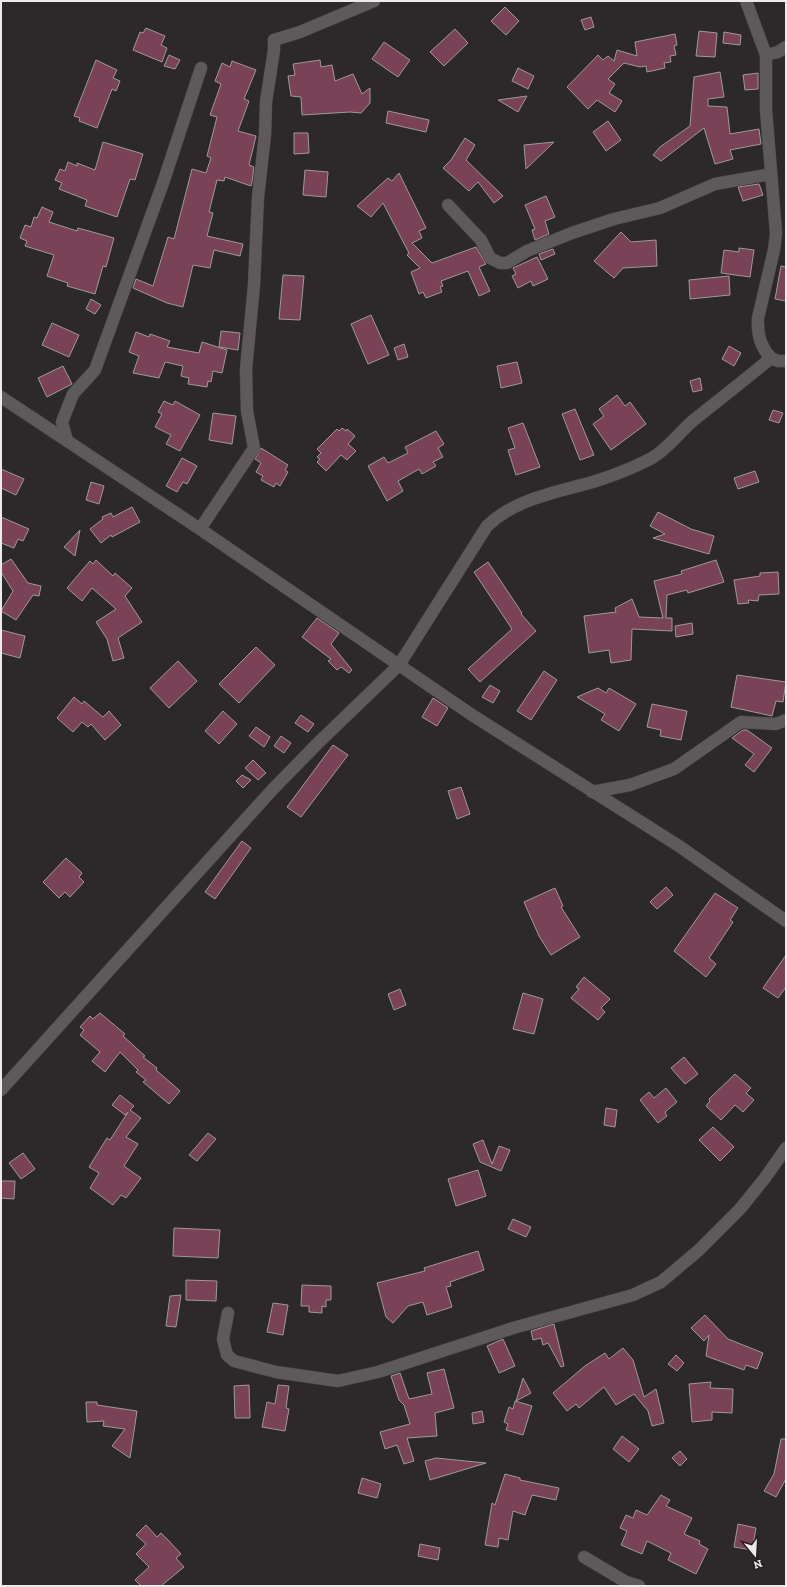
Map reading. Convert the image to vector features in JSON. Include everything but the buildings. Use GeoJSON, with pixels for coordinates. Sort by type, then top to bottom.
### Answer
{"type":"FeatureCollection","features":[{"type":"Feature","properties":{"kind":"street"},"geometry":{"type":"LineString","coordinates":[[200,529],[254,448],[247,411],[246,369],[254,285],[258,197],[265,134],[266,102],[274,50],[274,40],[300,32],[374,1]]}},
{"type":"Feature","properties":{"kind":"street"},"geometry":{"type":"LineString","coordinates":[[746,1],[766,55],[766,110],[775,216],[774,250],[758,318],[758,330],[764,352],[771,358],[778,361],[786,361]]}},
{"type":"Feature","properties":{"kind":"street"},"geometry":{"type":"LineString","coordinates":[[766,55],[778,52],[786,47]]}},
{"type":"Feature","properties":{"kind":"street"},"geometry":{"type":"LineString","coordinates":[[67,441],[62,422],[72,394],[95,370],[163,183],[202,68]]}},
{"type":"Feature","properties":{"kind":"street"},"geometry":{"type":"LineString","coordinates":[[448,205],[480,240],[490,258],[500,263],[507,263],[527,251],[572,233],[614,219],[660,208],[715,184],[771,174]]}},
{"type":"Feature","properties":{"kind":"street"},"geometry":{"type":"LineString","coordinates":[[1,1090],[273,789],[318,743],[399,665],[487,526],[498,515],[514,507],[598,480],[654,457],[666,448],[696,418],[771,358]]}},
{"type":"Feature","properties":{"kind":"street"},"geometry":{"type":"LineString","coordinates":[[1,397],[200,529],[472,715],[679,846],[786,921]]}},
{"type":"Feature","properties":{"kind":"street"},"geometry":{"type":"LineString","coordinates":[[592,792],[630,785],[674,769],[741,722],[776,724],[786,720]]}},
{"type":"Feature","properties":{"kind":"street"},"geometry":{"type":"LineString","coordinates":[[228,1313],[223,1339],[227,1355],[234,1361],[276,1372],[338,1381],[378,1372],[513,1328],[633,1295],[661,1282],[699,1250],[740,1209],[765,1178],[786,1148]]}},
{"type":"Feature","properties":{"kind":"street"},"geometry":{"type":"LineString","coordinates":[[584,1557],[626,1582],[639,1586]]}}]}
